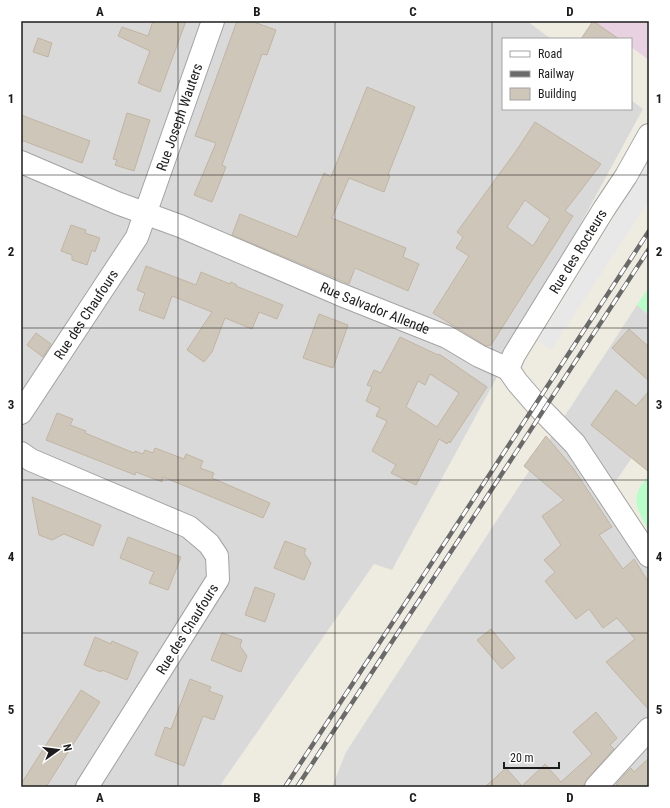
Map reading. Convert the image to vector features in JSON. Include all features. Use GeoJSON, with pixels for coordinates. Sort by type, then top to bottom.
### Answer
{"type":"FeatureCollection","features":[{"type":"Feature","properties":{"kind":"street","name":"Rue Joseph Wauters"},"geometry":{"type":"LineString","coordinates":[[147,214],[213,21]]}},
{"type":"Feature","properties":{"kind":"street","name":"Rue des Rocteurs"},"geometry":{"type":"LineString","coordinates":[[508,368],[514,355],[626,176],[649,135]]}},
{"type":"Feature","properties":{"kind":"street","name":"Rue Salvador Allende"},"geometry":{"type":"LineString","coordinates":[[21,162],[117,203],[180,226],[339,294],[447,337],[479,356],[508,368]]}},
{"type":"Feature","properties":{"kind":"street","name":"Rue des Chaufours"},"geometry":{"type":"LineString","coordinates":[[21,413],[137,237],[147,214]]}},
{"type":"Feature","properties":{"kind":"street"},"geometry":{"type":"LineString","coordinates":[[508,368],[517,382],[536,404],[575,444],[649,556]]}},
{"type":"Feature","properties":{"kind":"street","name":"Rue des Chaufours"},"geometry":{"type":"LineString","coordinates":[[21,453],[31,460],[189,527],[209,544],[217,556],[218,579],[87,787]]}},
{"type":"Feature","properties":{"kind":"street"},"geometry":{"type":"LineString","coordinates":[[596,787],[649,729]]}},
{"type":"Feature","properties":{"kind":"shaded area"},"geometry":{"type":"Polygon","coordinates":[[[21,21],[527,21],[550,38],[502,38],[502,110],[632,110],[632,101],[643,109],[392,570],[374,564],[219,787],[21,787],[21,21]]]}},
{"type":"Feature","properties":{"kind":"shaded area"},"geometry":{"type":"Polygon","coordinates":[[[592,21],[649,21],[649,60],[632,48],[632,38],[618,38],[592,21]]]}},
{"type":"Feature","properties":{"kind":"shaded area"},"geometry":{"type":"Polygon","coordinates":[[[649,161],[649,201],[551,350],[538,341],[649,161]]]}},
{"type":"Feature","properties":{"kind":"shaded area"},"geometry":{"type":"Polygon","coordinates":[[[637,305],[649,315],[649,433],[611,488],[649,546],[649,787],[332,787],[346,752],[637,305]]]}},
{"type":"Feature","properties":{"kind":"green space"},"geometry":{"type":"Polygon","coordinates":[[[649,287],[649,315],[637,305],[649,287]]]}},
{"type":"Feature","properties":{"kind":"green space"},"geometry":{"type":"Polygon","coordinates":[[[649,475],[649,532],[638,509],[637,497],[639,490],[649,475]]]}},
{"type":"Feature","properties":{"kind":"building"},"geometry":{"type":"Polygon","coordinates":[[[153,21],[186,21],[160,92],[138,83],[150,51],[118,36],[122,27],[148,36],[153,21]]]}},
{"type":"Feature","properties":{"kind":"building"},"geometry":{"type":"Polygon","coordinates":[[[237,21],[251,21],[276,30],[267,55],[262,54],[222,165],[226,167],[212,202],[194,195],[216,143],[195,136],[237,21]]]}},
{"type":"Feature","properties":{"kind":"building"},"geometry":{"type":"Polygon","coordinates":[[[593,21],[618,38],[582,38],[593,21]]]}},
{"type":"Feature","properties":{"kind":"building"},"geometry":{"type":"Polygon","coordinates":[[[38,38],[52,43],[48,57],[33,52],[38,38]]]}},
{"type":"Feature","properties":{"kind":"building"},"geometry":{"type":"Polygon","coordinates":[[[367,87],[415,107],[388,175],[390,176],[384,192],[349,178],[332,218],[406,248],[403,257],[419,264],[408,291],[355,268],[349,284],[232,235],[240,214],[297,237],[324,173],[331,177],[367,87]]]}},
{"type":"Feature","properties":{"kind":"building"},"geometry":{"type":"Polygon","coordinates":[[[127,113],[150,120],[134,171],[115,165],[117,160],[113,159],[127,113]]]}},
{"type":"Feature","properties":{"kind":"building"},"geometry":{"type":"Polygon","coordinates":[[[21,115],[90,141],[82,163],[21,140],[21,115]]]}},
{"type":"Feature","properties":{"kind":"building"},"geometry":{"type":"Polygon","coordinates":[[[535,122],[601,164],[565,211],[573,216],[491,345],[486,346],[433,313],[469,256],[456,248],[463,237],[457,232],[516,151],[535,122]],[[525,200],[507,227],[533,246],[550,219],[525,200]]]}},
{"type":"Feature","properties":{"kind":"building"},"geometry":{"type":"Polygon","coordinates":[[[71,225],[86,230],[85,233],[100,238],[95,252],[92,250],[87,265],[72,260],[72,255],[61,251],[71,225]]]}},
{"type":"Feature","properties":{"kind":"building"},"geometry":{"type":"Polygon","coordinates":[[[146,266],[196,285],[201,272],[230,284],[231,282],[237,285],[236,286],[283,305],[277,319],[259,312],[252,329],[225,318],[212,352],[204,362],[187,350],[212,312],[172,296],[164,319],[139,310],[145,293],[137,290],[146,266]]]}},
{"type":"Feature","properties":{"kind":"building"},"geometry":{"type":"Polygon","coordinates":[[[319,314],[348,325],[333,368],[303,358],[319,314]]]}},
{"type":"Feature","properties":{"kind":"building"},"geometry":{"type":"Polygon","coordinates":[[[629,329],[649,347],[649,381],[612,348],[629,329]]]}},
{"type":"Feature","properties":{"kind":"building"},"geometry":{"type":"Polygon","coordinates":[[[36,333],[51,344],[43,357],[27,345],[36,333]]]}},
{"type":"Feature","properties":{"kind":"building"},"geometry":{"type":"Polygon","coordinates":[[[400,337],[438,355],[439,354],[487,387],[450,443],[449,441],[447,444],[439,439],[416,485],[391,473],[396,465],[372,451],[387,421],[376,416],[380,408],[366,401],[372,387],[367,385],[374,370],[381,373],[400,337]],[[430,374],[425,385],[418,381],[406,407],[437,427],[459,393],[430,374]]]}},
{"type":"Feature","properties":{"kind":"building"},"geometry":{"type":"Polygon","coordinates":[[[616,390],[636,406],[649,391],[649,472],[591,425],[616,390]]]}},
{"type":"Feature","properties":{"kind":"building"},"geometry":{"type":"Polygon","coordinates":[[[57,413],[73,419],[70,425],[86,431],[85,433],[134,453],[135,451],[143,454],[145,450],[153,453],[155,448],[184,459],[186,454],[203,461],[200,468],[214,473],[212,478],[270,503],[263,518],[163,477],[162,482],[136,472],[135,475],[46,440],[57,413]]]}},
{"type":"Feature","properties":{"kind":"building"},"geometry":{"type":"Polygon","coordinates":[[[546,436],[573,468],[612,527],[599,535],[623,569],[634,559],[649,583],[649,710],[606,662],[635,639],[617,618],[603,628],[589,609],[576,619],[545,581],[555,572],[544,560],[561,545],[542,516],[564,500],[524,466],[546,436]]]}},
{"type":"Feature","properties":{"kind":"building"},"geometry":{"type":"Polygon","coordinates":[[[32,497],[101,525],[93,546],[64,534],[52,540],[39,535],[32,497]]]}},
{"type":"Feature","properties":{"kind":"building"},"geometry":{"type":"Polygon","coordinates":[[[128,537],[181,557],[168,590],[149,583],[154,572],[120,558],[128,537]]]}},
{"type":"Feature","properties":{"kind":"building"},"geometry":{"type":"Polygon","coordinates":[[[285,541],[306,549],[304,553],[311,563],[304,580],[274,568],[285,541]]]}},
{"type":"Feature","properties":{"kind":"building"},"geometry":{"type":"Polygon","coordinates":[[[255,587],[275,594],[265,622],[245,615],[255,587]]]}},
{"type":"Feature","properties":{"kind":"building"},"geometry":{"type":"Polygon","coordinates":[[[491,629],[515,658],[502,669],[477,640],[491,629]]]}},
{"type":"Feature","properties":{"kind":"building"},"geometry":{"type":"Polygon","coordinates":[[[222,633],[242,640],[240,646],[247,656],[241,672],[211,660],[222,633]]]}},
{"type":"Feature","properties":{"kind":"building"},"geometry":{"type":"Polygon","coordinates":[[[95,637],[111,644],[112,641],[138,652],[127,680],[102,670],[101,672],[84,665],[95,637]]]}},
{"type":"Feature","properties":{"kind":"building"},"geometry":{"type":"Polygon","coordinates":[[[190,679],[211,687],[209,691],[223,696],[214,720],[203,716],[184,766],[155,755],[165,727],[171,729],[190,679]]]}},
{"type":"Feature","properties":{"kind":"building"},"geometry":{"type":"Polygon","coordinates":[[[81,690],[100,702],[46,787],[21,787],[21,784],[81,690]]]}},
{"type":"Feature","properties":{"kind":"building"},"geometry":{"type":"Polygon","coordinates":[[[596,712],[617,738],[610,745],[614,749],[587,779],[584,785],[581,787],[485,787],[506,768],[522,786],[545,764],[561,782],[592,754],[573,732],[596,712]]]}},
{"type":"Feature","properties":{"kind":"building"},"geometry":{"type":"Polygon","coordinates":[[[649,758],[649,787],[618,787],[616,784],[631,768],[634,772],[649,758]]]}},
{"type":"Feature","properties":{"kind":"railway"},"geometry":{"type":"LineString","coordinates":[[285,787],[649,231]]}},
{"type":"Feature","properties":{"kind":"railway"},"geometry":{"type":"LineString","coordinates":[[297,787],[649,249]]}}]}
